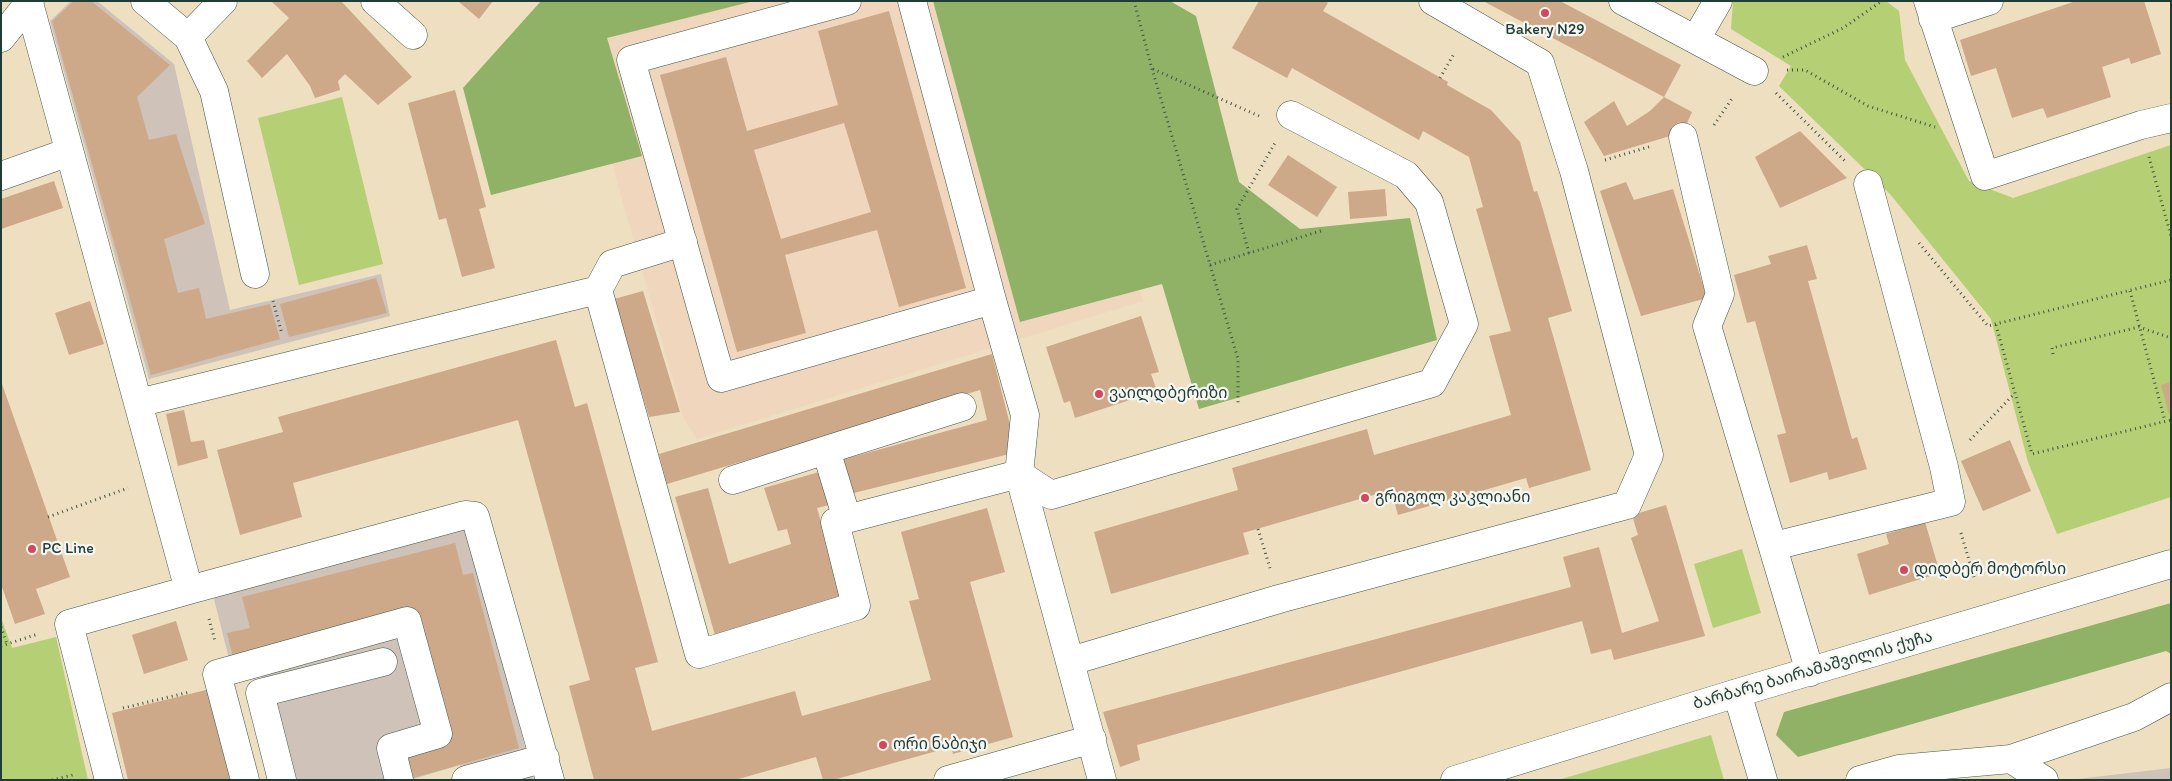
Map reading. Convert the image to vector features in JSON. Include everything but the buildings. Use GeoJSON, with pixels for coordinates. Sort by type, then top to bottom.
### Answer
{"type":"FeatureCollection","features":[{"type":"Feature","properties":{"kind":"street"},"geometry":{"type":"LineString","coordinates":[[145,1],[188,37],[214,91],[255,274]]}},
{"type":"Feature","properties":{"kind":"street"},"geometry":{"type":"LineString","coordinates":[[188,37],[223,1]]}},
{"type":"Feature","properties":{"kind":"street"},"geometry":{"type":"LineString","coordinates":[[375,1],[412,35]]}},
{"type":"Feature","properties":{"kind":"street"},"geometry":{"type":"LineString","coordinates":[[847,1],[631,60],[721,378],[992,300]]}},
{"type":"Feature","properties":{"kind":"street"},"geometry":{"type":"LineString","coordinates":[[912,1],[992,300],[1025,415],[1019,474],[1102,780]]}},
{"type":"Feature","properties":{"kind":"street"},"geometry":{"type":"LineString","coordinates":[[1071,661],[1279,599],[1627,505],[1649,455],[1574,171],[1540,63],[1433,1]]}},
{"type":"Feature","properties":{"kind":"street"},"geometry":{"type":"LineString","coordinates":[[1622,1],[1754,71]]}},
{"type":"Feature","properties":{"kind":"street"},"geometry":{"type":"LineString","coordinates":[[1696,39],[1718,1]]}},
{"type":"Feature","properties":{"kind":"street"},"geometry":{"type":"LineString","coordinates":[[1989,1],[1930,10],[1985,176],[2140,125],[2171,118]]}},
{"type":"Feature","properties":{"kind":"street"},"geometry":{"type":"LineString","coordinates":[[1,38],[30,2]]}},
{"type":"Feature","properties":{"kind":"street"},"geometry":{"type":"LineString","coordinates":[[30,2],[69,152],[189,590]]}},
{"type":"Feature","properties":{"kind":"street"},"geometry":{"type":"LineString","coordinates":[[683,242],[612,264],[598,290],[699,654],[856,606],[835,522],[1019,474],[1051,495],[1432,383],[1464,324],[1429,202],[1406,175],[1288,121]]}},
{"type":"Feature","properties":{"kind":"street"},"geometry":{"type":"LineString","coordinates":[[1683,137],[1720,294],[1706,326],[1774,546],[1810,672]]}},
{"type":"Feature","properties":{"kind":"street"},"geometry":{"type":"LineString","coordinates":[[1,176],[69,152]]}},
{"type":"Feature","properties":{"kind":"street"},"geometry":{"type":"LineString","coordinates":[[1774,546],[1951,502],[1944,467],[1868,184]]}},
{"type":"Feature","properties":{"kind":"street"},"geometry":{"type":"LineString","coordinates":[[138,403],[598,290]]}},
{"type":"Feature","properties":{"kind":"street"},"geometry":{"type":"LineString","coordinates":[[733,480],[962,407]]}},
{"type":"Feature","properties":{"kind":"street"},"geometry":{"type":"LineString","coordinates":[[826,450],[847,519]]}},
{"type":"Feature","properties":{"kind":"street"},"geometry":{"type":"LineString","coordinates":[[109,780],[69,624],[465,514],[475,516],[548,769],[466,780]]}},
{"type":"Feature","properties":{"kind":"street","name":"ბარბარე ბაირამაშვილის ქუჩა"},"geometry":{"type":"LineString","coordinates":[[1455,780],[1737,693],[2171,564]]}},
{"type":"Feature","properties":{"kind":"street"},"geometry":{"type":"LineString","coordinates":[[245,780],[217,674],[408,621],[438,734],[391,748],[399,780]]}},
{"type":"Feature","properties":{"kind":"street"},"geometry":{"type":"LineString","coordinates":[[282,780],[260,693],[383,662]]}},
{"type":"Feature","properties":{"kind":"street"},"geometry":{"type":"LineString","coordinates":[[1737,693],[1763,780]]}},
{"type":"Feature","properties":{"kind":"street"},"geometry":{"type":"LineString","coordinates":[[1860,780],[2011,759],[2134,717],[2171,697]]}},
{"type":"Feature","properties":{"kind":"street"},"geometry":{"type":"LineString","coordinates":[[948,780],[1092,740]]}},
{"type":"Feature","properties":{"kind":"street"},"geometry":{"type":"LineString","coordinates":[[2011,759],[2044,780]]}},
{"type":"Feature","properties":{"kind":"path"},"geometry":{"type":"LineString","coordinates":[[1134,1],[1152,69],[1238,359],[1238,413]]}},
{"type":"Feature","properties":{"kind":"path"},"geometry":{"type":"LineString","coordinates":[[1754,71],[1843,28],[1882,1]]}},
{"type":"Feature","properties":{"kind":"path"},"geometry":{"type":"LineString","coordinates":[[1152,69],[1288,121],[1237,209],[1250,253]]}},
{"type":"Feature","properties":{"kind":"path"},"geometry":{"type":"LineString","coordinates":[[1754,71],[1805,70],[1868,106],[1940,128],[1965,119]]}},
{"type":"Feature","properties":{"kind":"path"},"geometry":{"type":"LineString","coordinates":[[1713,128],[1736,92]]}},
{"type":"Feature","properties":{"kind":"path"},"geometry":{"type":"LineString","coordinates":[[2140,125],[2171,236]]}},
{"type":"Feature","properties":{"kind":"path"},"geometry":{"type":"LineString","coordinates":[[1604,160],[1654,145]]}},
{"type":"Feature","properties":{"kind":"path"},"geometry":{"type":"LineString","coordinates":[[1210,265],[1324,230]]}},
{"type":"Feature","properties":{"kind":"path"},"geometry":{"type":"LineString","coordinates":[[255,274],[268,284],[291,365]]}},
{"type":"Feature","properties":{"kind":"path"},"geometry":{"type":"LineString","coordinates":[[2171,280],[1996,325],[2032,454],[2171,420]]}},
{"type":"Feature","properties":{"kind":"path"},"geometry":{"type":"LineString","coordinates":[[2130,291],[2164,421]]}},
{"type":"Feature","properties":{"kind":"path"},"geometry":{"type":"LineString","coordinates":[[2054,354],[2052,348],[2139,327],[2171,338]]}},
{"type":"Feature","properties":{"kind":"path"},"geometry":{"type":"LineString","coordinates":[[1944,467],[2014,393]]}},
{"type":"Feature","properties":{"kind":"path"},"geometry":{"type":"LineString","coordinates":[[48,517],[158,477]]}},
{"type":"Feature","properties":{"kind":"path"},"geometry":{"type":"LineString","coordinates":[[1951,502],[1974,577]]}},
{"type":"Feature","properties":{"kind":"path"},"geometry":{"type":"LineString","coordinates":[[1258,529],[1279,599]]}},
{"type":"Feature","properties":{"kind":"path"},"geometry":{"type":"LineString","coordinates":[[1,646],[69,624]]}},
{"type":"Feature","properties":{"kind":"path"},"geometry":{"type":"LineString","coordinates":[[1,627],[7,644]]}},
{"type":"Feature","properties":{"kind":"shaded area"},"geometry":{"type":"Polygon","coordinates":[[[71,1],[97,1],[174,64],[230,310],[381,274],[390,316],[149,379],[50,21],[71,1]]]}},
{"type":"Feature","properties":{"kind":"shaded area"},"geometry":{"type":"Polygon","coordinates":[[[587,1],[1056,1],[1143,301],[697,439],[684,419],[571,19],[587,1]]]}},
{"type":"Feature","properties":{"kind":"shaded area"},"geometry":{"type":"Polygon","coordinates":[[[470,526],[533,780],[464,780],[460,765],[410,780],[289,780],[258,660],[231,667],[212,591],[470,526]]]}},
{"type":"Feature","properties":{"kind":"shaded area"},"geometry":{"type":"Polygon","coordinates":[[[2171,768],[2171,780],[2069,780],[2171,768]]]}},
{"type":"Feature","properties":{"kind":"green space"},"geometry":{"type":"Polygon","coordinates":[[[541,1],[754,1],[607,38],[642,156],[491,195],[463,88],[541,1]]]}},
{"type":"Feature","properties":{"kind":"green space"},"geometry":{"type":"Polygon","coordinates":[[[933,1],[1170,1],[1196,16],[1239,182],[1300,229],[1410,218],[1437,340],[1199,409],[1162,284],[1020,322],[933,1]]]}},
{"type":"Feature","properties":{"kind":"green space"},"geometry":{"type":"Polygon","coordinates":[[[1733,1],[1886,1],[1899,11],[1905,60],[1969,181],[2013,198],[2171,145],[2171,497],[2057,534],[2028,462],[1991,319],[1890,194],[1779,86],[1791,66],[1731,29],[1733,1]]]}},
{"type":"Feature","properties":{"kind":"green space"},"geometry":{"type":"Polygon","coordinates":[[[342,97],[383,264],[299,285],[258,118],[342,97]]]}},
{"type":"Feature","properties":{"kind":"green space"},"geometry":{"type":"Polygon","coordinates":[[[1742,549],[1761,613],[1713,628],[1694,564],[1742,549]]]}},
{"type":"Feature","properties":{"kind":"green space"},"geometry":{"type":"Polygon","coordinates":[[[2171,603],[2171,654],[2166,651],[1798,757],[1776,735],[1784,712],[2171,603]]]}},
{"type":"Feature","properties":{"kind":"green space"},"geometry":{"type":"Polygon","coordinates":[[[1,618],[12,648],[56,637],[88,780],[1,780],[1,618]]]}},
{"type":"Feature","properties":{"kind":"green space"},"geometry":{"type":"Polygon","coordinates":[[[1711,735],[1724,780],[1558,780],[1711,735]]]}},
{"type":"Feature","properties":{"kind":"place","name":"Bakery N29"},"geometry":{"type":"Point","coordinates":[1545,13]}},
{"type":"Feature","properties":{"kind":"place","name":"ვაილდბერიზი"},"geometry":{"type":"Point","coordinates":[1099,394]}},
{"type":"Feature","properties":{"kind":"place","name":"გრიგოლ კაკლიანი"},"geometry":{"type":"Point","coordinates":[1365,498]}},
{"type":"Feature","properties":{"kind":"place","name":"PC Line"},"geometry":{"type":"Point","coordinates":[32,549]}},
{"type":"Feature","properties":{"kind":"place","name":"დიდბერ მოტორსი"},"geometry":{"type":"Point","coordinates":[1904,570]}},
{"type":"Feature","properties":{"kind":"place","name":"ორი ნაბიჯი"},"geometry":{"type":"Point","coordinates":[883,745]}}]}
